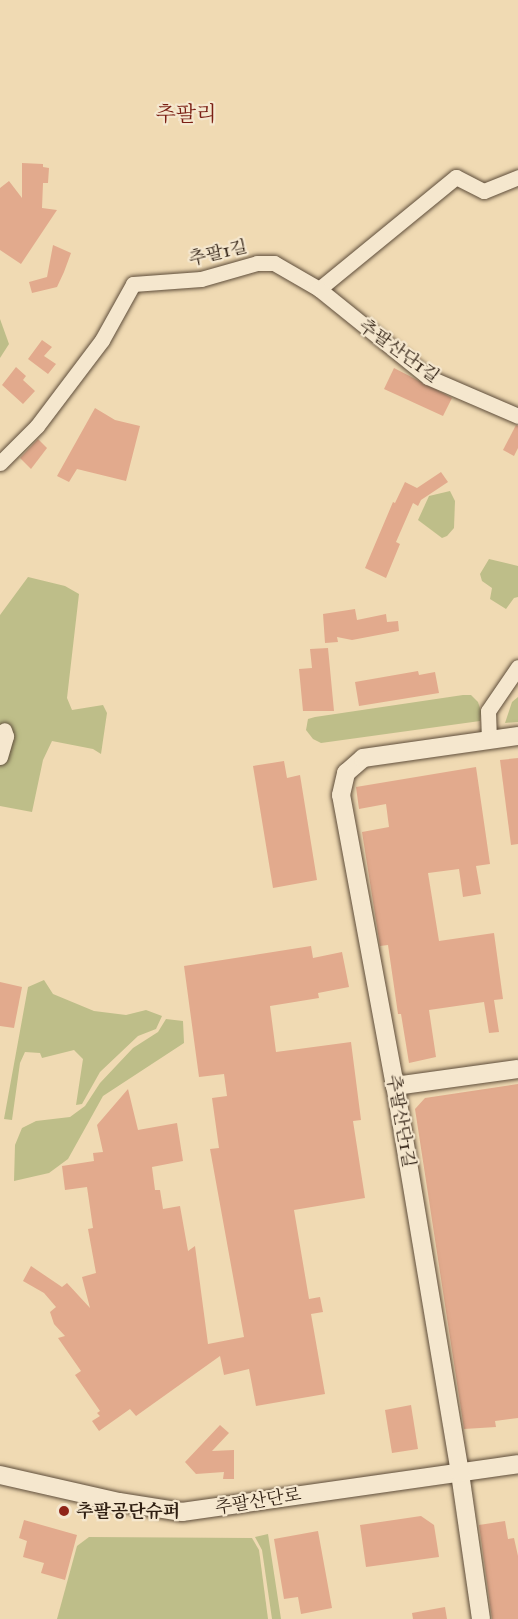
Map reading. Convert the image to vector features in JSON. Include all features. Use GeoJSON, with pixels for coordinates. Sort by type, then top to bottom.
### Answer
{"type":"FeatureCollection","features":[{"type":"Feature","properties":{"kind":"street"},"geometry":{"type":"LineString","coordinates":[[319,289],[456,177],[484,191],[518,177]]}},
{"type":"Feature","properties":{"kind":"street","name":"추팔1길"},"geometry":{"type":"LineString","coordinates":[[0,463],[37,426],[102,340],[134,284],[201,279],[257,263],[274,263],[319,289]]}},
{"type":"Feature","properties":{"kind":"street","name":"추팔산단1길"},"geometry":{"type":"LineString","coordinates":[[319,289],[428,377],[518,416]]}},
{"type":"Feature","properties":{"kind":"street"},"geometry":{"type":"LineString","coordinates":[[489,740],[488,711],[518,667]]}},
{"type":"Feature","properties":{"kind":"street"},"geometry":{"type":"LineString","coordinates":[[0,758],[6,736],[4,730]]}},
{"type":"Feature","properties":{"kind":"street","name":"추팔산단1길"},"geometry":{"type":"LineString","coordinates":[[481,1619],[395,1086],[341,795],[346,773],[363,758],[518,736]]}},
{"type":"Feature","properties":{"kind":"street"},"geometry":{"type":"LineString","coordinates":[[395,1086],[518,1069]]}},
{"type":"Feature","properties":{"kind":"street","name":"추팔산단로"},"geometry":{"type":"LineString","coordinates":[[0,1475],[119,1502],[182,1512],[518,1464]]}},
{"type":"Feature","properties":{"kind":"green space"},"geometry":{"type":"Polygon","coordinates":[[[0,319],[9,344],[0,358],[0,319]]]}},
{"type":"Feature","properties":{"kind":"green space"},"geometry":{"type":"Polygon","coordinates":[[[450,491],[455,501],[454,528],[442,538],[418,520],[429,496],[450,491]]]}},
{"type":"Feature","properties":{"kind":"green space"},"geometry":{"type":"Polygon","coordinates":[[[489,559],[518,566],[518,597],[514,598],[506,609],[490,599],[492,588],[482,581],[480,574],[489,559]]]}},
{"type":"Feature","properties":{"kind":"green space"},"geometry":{"type":"Polygon","coordinates":[[[28,577],[65,586],[79,594],[67,698],[72,710],[103,705],[107,713],[101,754],[93,749],[52,741],[43,760],[32,812],[0,806],[0,615],[28,577]]]}},
{"type":"Feature","properties":{"kind":"green space"},"geometry":{"type":"Polygon","coordinates":[[[471,695],[478,702],[481,711],[480,721],[321,743],[313,739],[306,730],[308,719],[315,717],[471,695]]]}},
{"type":"Feature","properties":{"kind":"green space"},"geometry":{"type":"Polygon","coordinates":[[[518,697],[518,722],[505,723],[512,702],[518,697]]]}},
{"type":"Feature","properties":{"kind":"green space"},"geometry":{"type":"Polygon","coordinates":[[[44,980],[53,994],[94,1011],[126,1015],[146,1010],[162,1016],[156,1029],[138,1036],[100,1072],[82,1104],[76,1105],[83,1059],[74,1050],[42,1058],[40,1053],[25,1052],[20,1063],[12,1120],[4,1119],[28,987],[44,980]]]}},
{"type":"Feature","properties":{"kind":"green space"},"geometry":{"type":"Polygon","coordinates":[[[166,1019],[183,1021],[184,1043],[103,1096],[68,1159],[49,1173],[14,1181],[15,1145],[22,1128],[36,1121],[70,1117],[85,1106],[100,1083],[133,1048],[158,1032],[166,1019]]]}},
{"type":"Feature","properties":{"kind":"green space"},"geometry":{"type":"Polygon","coordinates":[[[268,1534],[281,1619],[272,1619],[262,1550],[255,1537],[268,1534]]]}},
{"type":"Feature","properties":{"kind":"green space"},"geometry":{"type":"Polygon","coordinates":[[[89,1537],[252,1538],[259,1550],[268,1619],[57,1619],[77,1546],[89,1537]]]}},
{"type":"Feature","properties":{"kind":"building"},"geometry":{"type":"Polygon","coordinates":[[[22,163],[43,164],[43,167],[49,168],[48,183],[43,183],[42,208],[57,210],[21,264],[0,250],[0,188],[9,181],[22,198],[22,163]]]}},
{"type":"Feature","properties":{"kind":"building"},"geometry":{"type":"Polygon","coordinates":[[[53,245],[71,253],[64,272],[57,287],[32,293],[29,282],[47,277],[53,245]]]}},
{"type":"Feature","properties":{"kind":"building"},"geometry":{"type":"Polygon","coordinates":[[[42,340],[52,347],[44,356],[56,364],[48,374],[28,359],[42,340]]]}},
{"type":"Feature","properties":{"kind":"building"},"geometry":{"type":"Polygon","coordinates":[[[16,367],[26,376],[23,380],[35,391],[23,404],[2,385],[16,367]]]}},
{"type":"Feature","properties":{"kind":"building"},"geometry":{"type":"Polygon","coordinates":[[[394,368],[452,398],[443,416],[384,389],[394,368]]]}},
{"type":"Feature","properties":{"kind":"building"},"geometry":{"type":"Polygon","coordinates":[[[95,408],[115,420],[140,426],[126,481],[77,469],[69,482],[57,476],[95,408]]]}},
{"type":"Feature","properties":{"kind":"building"},"geometry":{"type":"Polygon","coordinates":[[[516,425],[518,426],[518,448],[514,456],[503,450],[516,425]]]}},
{"type":"Feature","properties":{"kind":"building"},"geometry":{"type":"Polygon","coordinates":[[[38,439],[47,448],[31,469],[20,458],[38,439]]]}},
{"type":"Feature","properties":{"kind":"building"},"geometry":{"type":"Polygon","coordinates":[[[441,472],[448,482],[421,500],[418,506],[413,503],[396,542],[400,544],[386,578],[365,568],[393,502],[395,503],[405,482],[417,488],[441,472]]]}},
{"type":"Feature","properties":{"kind":"building"},"geometry":{"type":"Polygon","coordinates":[[[355,609],[357,620],[386,614],[387,622],[398,621],[399,631],[352,640],[337,637],[338,642],[325,643],[323,614],[355,609]]]}},
{"type":"Feature","properties":{"kind":"building"},"geometry":{"type":"Polygon","coordinates":[[[328,648],[334,711],[303,711],[299,669],[312,668],[310,649],[328,648]]]}},
{"type":"Feature","properties":{"kind":"building"},"geometry":{"type":"Polygon","coordinates":[[[418,671],[419,675],[435,672],[439,693],[359,706],[355,682],[418,671]]]}},
{"type":"Feature","properties":{"kind":"building"},"geometry":{"type":"Polygon","coordinates":[[[518,758],[518,844],[511,845],[500,760],[518,758]]]}},
{"type":"Feature","properties":{"kind":"building"},"geometry":{"type":"Polygon","coordinates":[[[284,761],[287,778],[300,775],[317,880],[273,888],[253,766],[284,761]]]}},
{"type":"Feature","properties":{"kind":"building"},"geometry":{"type":"Polygon","coordinates":[[[476,767],[490,864],[476,866],[481,894],[463,897],[459,869],[428,873],[439,941],[494,933],[503,999],[494,1000],[499,1032],[489,1033],[484,1002],[429,1010],[436,1057],[409,1063],[401,1014],[398,1014],[388,945],[380,946],[362,832],[389,827],[386,804],[359,809],[356,787],[476,767]]]}},
{"type":"Feature","properties":{"kind":"building"},"geometry":{"type":"Polygon","coordinates":[[[311,946],[313,958],[342,952],[349,987],[318,993],[319,998],[270,1006],[276,1052],[351,1042],[361,1120],[353,1121],[365,1198],[294,1210],[309,1299],[320,1297],[323,1312],[311,1314],[325,1394],[256,1406],[249,1369],[224,1375],[220,1356],[136,1416],[130,1409],[99,1431],[92,1421],[100,1416],[97,1413],[100,1411],[75,1375],[81,1371],[58,1338],[65,1336],[54,1324],[50,1312],[56,1307],[44,1293],[23,1281],[31,1266],[62,1287],[67,1283],[90,1308],[82,1277],[96,1273],[88,1229],[93,1228],[87,1187],[65,1190],[62,1166],[94,1161],[93,1153],[103,1152],[97,1125],[128,1089],[138,1130],[177,1123],[183,1161],[152,1167],[155,1190],[160,1190],[163,1209],[180,1206],[188,1251],[195,1246],[208,1344],[244,1337],[210,1149],[219,1148],[212,1098],[227,1096],[224,1074],[199,1077],[184,966],[311,946]]]}},
{"type":"Feature","properties":{"kind":"building"},"geometry":{"type":"Polygon","coordinates":[[[0,982],[22,987],[14,1028],[0,1026],[0,982]]]}},
{"type":"Feature","properties":{"kind":"building"},"geometry":{"type":"Polygon","coordinates":[[[518,1084],[518,1418],[495,1421],[496,1427],[464,1429],[415,1109],[425,1098],[518,1084]]]}},
{"type":"Feature","properties":{"kind":"building"},"geometry":{"type":"Polygon","coordinates":[[[411,1405],[418,1449],[392,1453],[385,1410],[411,1405]]]}},
{"type":"Feature","properties":{"kind":"building"},"geometry":{"type":"Polygon","coordinates":[[[220,1425],[229,1433],[212,1451],[234,1450],[234,1479],[223,1479],[224,1472],[196,1474],[185,1462],[220,1425]]]}},
{"type":"Feature","properties":{"kind":"building"},"geometry":{"type":"Polygon","coordinates":[[[421,1516],[434,1525],[439,1557],[366,1567],[360,1525],[421,1516]]]}},
{"type":"Feature","properties":{"kind":"building"},"geometry":{"type":"Polygon","coordinates":[[[24,1520],[77,1535],[65,1580],[41,1573],[44,1563],[23,1557],[27,1541],[19,1538],[24,1520]]]}},
{"type":"Feature","properties":{"kind":"building"},"geometry":{"type":"Polygon","coordinates":[[[505,1521],[508,1539],[514,1538],[518,1556],[518,1619],[492,1619],[479,1525],[505,1521]]]}},
{"type":"Feature","properties":{"kind":"building"},"geometry":{"type":"Polygon","coordinates":[[[318,1531],[332,1608],[301,1614],[298,1597],[284,1599],[274,1539],[318,1531]]]}},
{"type":"Feature","properties":{"kind":"building"},"geometry":{"type":"Polygon","coordinates":[[[445,1607],[447,1619],[413,1619],[412,1613],[445,1607]]]}},
{"type":"Feature","properties":{"kind":"place","name":"추팔공단슈퍼"},"geometry":{"type":"Point","coordinates":[64,1511]}},
{"type":"Feature","properties":{"kind":"district","name":"추팔리"},"geometry":{"type":"Point","coordinates":[186,114]}}]}
